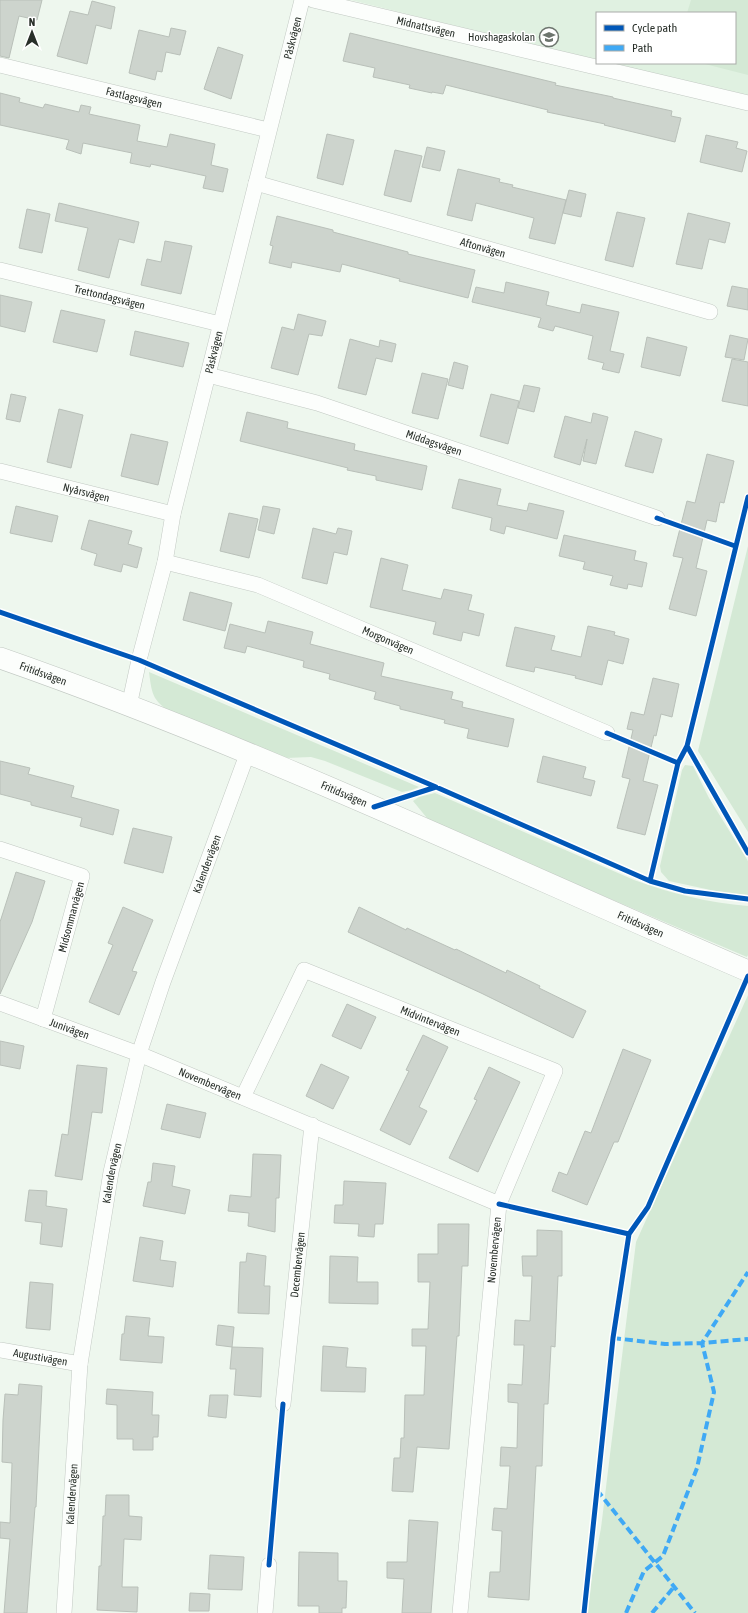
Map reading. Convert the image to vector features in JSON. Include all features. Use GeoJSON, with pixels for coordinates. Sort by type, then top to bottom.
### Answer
{"type":"FeatureCollection","features":[{"type":"Feature","properties":{"kind":"street","name":"Påskvägen"},"geometry":{"type":"LineString","coordinates":[[129,706],[139,660],[165,562],[173,514],[268,130],[302,0]]}},
{"type":"Feature","properties":{"kind":"street","name":"Midnattsvägen"},"geometry":{"type":"LineString","coordinates":[[313,0],[748,103]]}},
{"type":"Feature","properties":{"kind":"street","name":"Fastlagsvägen"},"geometry":{"type":"LineString","coordinates":[[0,65],[268,130]]}},
{"type":"Feature","properties":{"kind":"street","name":"Aftonvägen"},"geometry":{"type":"LineString","coordinates":[[256,183],[710,312]]}},
{"type":"Feature","properties":{"kind":"street","name":"Trettondagsvägen"},"geometry":{"type":"LineString","coordinates":[[0,270],[220,324]]}},
{"type":"Feature","properties":{"kind":"street","name":"Middagsvägen"},"geometry":{"type":"LineString","coordinates":[[208,375],[317,403],[657,518]]}},
{"type":"Feature","properties":{"kind":"street","name":"Nyårsvägen"},"geometry":{"type":"LineString","coordinates":[[0,471],[173,514]]}},
{"type":"Feature","properties":{"kind":"street","name":"Morgonvägen"},"geometry":{"type":"LineString","coordinates":[[165,562],[258,585],[607,733]]}},
{"type":"Feature","properties":{"kind":"street","name":"Fritidsvägen"},"geometry":{"type":"LineString","coordinates":[[0,658],[248,752],[748,971]]}},
{"type":"Feature","properties":{"kind":"street","name":"Kalendervägen"},"geometry":{"type":"LineString","coordinates":[[64,1613],[80,1364],[111,1172],[139,1054],[185,919],[248,752]]}},
{"type":"Feature","properties":{"kind":"street","name":"Midsommarvägen"},"geometry":{"type":"LineString","coordinates":[[0,849],[82,876],[43,1019]]}},
{"type":"Feature","properties":{"kind":"street","name":"Midvintervägen"},"geometry":{"type":"LineString","coordinates":[[243,1097],[304,970],[555,1071],[499,1204]]}},
{"type":"Feature","properties":{"kind":"street","name":"Junivägen"},"geometry":{"type":"LineString","coordinates":[[0,1003],[139,1054]]}},
{"type":"Feature","properties":{"kind":"street","name":"Novembervägen"},"geometry":{"type":"LineString","coordinates":[[139,1054],[499,1204],[460,1613]]}},
{"type":"Feature","properties":{"kind":"street","name":"Decembervägen"},"geometry":{"type":"LineString","coordinates":[[283,1404],[312,1125]]}},
{"type":"Feature","properties":{"kind":"street","name":"Augustivägen"},"geometry":{"type":"LineString","coordinates":[[0,1350],[80,1364]]}},
{"type":"Feature","properties":{"kind":"street"},"geometry":{"type":"LineString","coordinates":[[265,1613],[269,1566]]}},
{"type":"Feature","properties":{"kind":"shaded area","name":"Hovshagaskolan"},"geometry":{"type":"Polygon","coordinates":[[[351,0],[748,0],[748,98],[611,64],[736,64],[736,12],[596,12],[596,61],[351,0]]]}},
{"type":"Feature","properties":{"kind":"shaded area"},"geometry":{"type":"Polygon","coordinates":[[[691,0],[748,0],[748,75],[705,64],[736,64],[736,12],[687,12],[691,0]]]}},
{"type":"Feature","properties":{"kind":"shaded area"},"geometry":{"type":"Polygon","coordinates":[[[748,546],[748,832],[698,751],[748,546]]]}},
{"type":"Feature","properties":{"kind":"shaded area"},"geometry":{"type":"Polygon","coordinates":[[[149,672],[419,787],[402,792],[325,761],[311,757],[286,758],[176,715],[162,706],[155,698],[151,687],[149,672]]]}},
{"type":"Feature","properties":{"kind":"shaded area"},"geometry":{"type":"Polygon","coordinates":[[[685,765],[693,766],[709,798],[748,861],[748,895],[729,894],[669,881],[661,872],[660,866],[682,770],[685,765]]]}},
{"type":"Feature","properties":{"kind":"shaded area"},"geometry":{"type":"Polygon","coordinates":[[[435,793],[634,880],[690,897],[733,905],[748,906],[747,957],[446,829],[427,818],[413,801],[419,797],[435,793]]]}},
{"type":"Feature","properties":{"kind":"shaded area"},"geometry":{"type":"Polygon","coordinates":[[[748,995],[748,1613],[585,1613],[601,1528],[636,1242],[748,995]]]}},
{"type":"Feature","properties":{"kind":"building"},"geometry":{"type":"Polygon","coordinates":[[[0,0],[42,0],[37,20],[19,16],[9,58],[0,56],[0,0]]]}},
{"type":"Feature","properties":{"kind":"building"},"geometry":{"type":"Polygon","coordinates":[[[92,1],[115,7],[111,29],[96,25],[87,64],[57,56],[70,11],[88,15],[92,1]]]}},
{"type":"Feature","properties":{"kind":"building"},"geometry":{"type":"Polygon","coordinates":[[[171,28],[186,31],[180,55],[166,52],[162,72],[157,71],[155,80],[129,73],[139,30],[169,37],[171,28]]]}},
{"type":"Feature","properties":{"kind":"building"},"geometry":{"type":"Polygon","coordinates":[[[350,33],[556,83],[555,85],[672,111],[671,116],[681,118],[675,142],[604,125],[605,124],[547,112],[548,110],[446,85],[443,94],[432,93],[409,88],[410,85],[373,77],[375,68],[343,61],[350,33]]]}},
{"type":"Feature","properties":{"kind":"building"},"geometry":{"type":"Polygon","coordinates":[[[218,47],[243,55],[231,99],[204,89],[218,47]]]}},
{"type":"Feature","properties":{"kind":"building"},"geometry":{"type":"Polygon","coordinates":[[[0,93],[20,98],[19,102],[43,108],[45,104],[79,112],[81,105],[91,107],[89,114],[140,125],[137,141],[167,147],[170,134],[215,144],[211,165],[228,169],[223,192],[203,188],[206,176],[151,164],[150,167],[130,163],[132,153],[83,143],[81,154],[66,149],[69,140],[0,125],[0,93]]]}},
{"type":"Feature","properties":{"kind":"building"},"geometry":{"type":"Polygon","coordinates":[[[327,134],[354,140],[343,185],[317,178],[327,134]]]}},
{"type":"Feature","properties":{"kind":"building"},"geometry":{"type":"Polygon","coordinates":[[[706,135],[738,142],[736,148],[747,151],[742,172],[700,162],[706,135]]]}},
{"type":"Feature","properties":{"kind":"building"},"geometry":{"type":"Polygon","coordinates":[[[427,147],[445,151],[440,171],[422,167],[427,147]]]}},
{"type":"Feature","properties":{"kind":"building"},"geometry":{"type":"Polygon","coordinates":[[[395,150],[422,156],[411,202],[384,195],[395,150]]]}},
{"type":"Feature","properties":{"kind":"building"},"geometry":{"type":"Polygon","coordinates":[[[458,169],[500,179],[499,182],[513,185],[512,187],[566,200],[555,244],[529,238],[534,218],[476,203],[472,221],[447,215],[458,169]]]}},
{"type":"Feature","properties":{"kind":"building"},"geometry":{"type":"Polygon","coordinates":[[[569,190],[586,194],[581,217],[563,213],[569,190]]]}},
{"type":"Feature","properties":{"kind":"building"},"geometry":{"type":"Polygon","coordinates":[[[59,203],[139,222],[134,243],[119,239],[109,278],[78,270],[88,228],[55,221],[59,203]]]}},
{"type":"Feature","properties":{"kind":"building"},"geometry":{"type":"Polygon","coordinates":[[[27,209],[50,214],[42,253],[19,248],[27,209]]]}},
{"type":"Feature","properties":{"kind":"building"},"geometry":{"type":"Polygon","coordinates":[[[617,212],[645,218],[633,267],[605,260],[617,212]]]}},
{"type":"Feature","properties":{"kind":"building"},"geometry":{"type":"Polygon","coordinates":[[[688,213],[730,223],[725,243],[709,239],[702,269],[676,264],[688,213]]]}},
{"type":"Feature","properties":{"kind":"building"},"geometry":{"type":"Polygon","coordinates":[[[277,216],[333,230],[333,232],[408,252],[408,254],[475,270],[468,298],[399,281],[400,279],[342,264],[340,272],[292,262],[291,268],[269,263],[273,246],[270,245],[277,216]]]}},
{"type":"Feature","properties":{"kind":"building"},"geometry":{"type":"Polygon","coordinates":[[[165,241],[192,246],[181,294],[141,285],[147,259],[161,262],[165,241]]]}},
{"type":"Feature","properties":{"kind":"building"},"geometry":{"type":"Polygon","coordinates":[[[506,282],[549,292],[546,305],[580,313],[582,304],[619,312],[610,351],[624,354],[619,373],[602,369],[604,363],[588,359],[593,336],[555,326],[553,331],[538,327],[541,318],[472,302],[476,287],[504,293],[506,282]]]}},
{"type":"Feature","properties":{"kind":"building"},"geometry":{"type":"Polygon","coordinates":[[[732,286],[748,289],[748,310],[727,306],[732,286]]]}},
{"type":"Feature","properties":{"kind":"building"},"geometry":{"type":"Polygon","coordinates":[[[0,295],[32,302],[25,332],[0,326],[0,295]]]}},
{"type":"Feature","properties":{"kind":"building"},"geometry":{"type":"Polygon","coordinates":[[[61,310],[105,320],[97,352],[53,342],[61,310]]]}},
{"type":"Feature","properties":{"kind":"building"},"geometry":{"type":"Polygon","coordinates":[[[298,314],[326,321],[322,336],[309,334],[298,375],[271,368],[282,327],[294,330],[298,314]]]}},
{"type":"Feature","properties":{"kind":"building"},"geometry":{"type":"Polygon","coordinates":[[[135,331],[189,343],[183,367],[130,355],[135,331]]]}},
{"type":"Feature","properties":{"kind":"building"},"geometry":{"type":"Polygon","coordinates":[[[730,335],[748,339],[744,360],[725,357],[730,335]]]}},
{"type":"Feature","properties":{"kind":"building"},"geometry":{"type":"Polygon","coordinates":[[[647,337],[687,347],[680,376],[641,367],[647,337]]]}},
{"type":"Feature","properties":{"kind":"building"},"geometry":{"type":"Polygon","coordinates":[[[350,339],[379,347],[380,340],[396,344],[392,362],[376,358],[366,395],[338,388],[350,339]]]}},
{"type":"Feature","properties":{"kind":"building"},"geometry":{"type":"Polygon","coordinates":[[[732,359],[748,362],[748,406],[722,401],[732,359]]]}},
{"type":"Feature","properties":{"kind":"building"},"geometry":{"type":"Polygon","coordinates":[[[454,362],[468,366],[463,389],[448,385],[454,362]]]}},
{"type":"Feature","properties":{"kind":"building"},"geometry":{"type":"Polygon","coordinates":[[[422,373],[448,379],[438,419],[412,413],[422,373]]]}},
{"type":"Feature","properties":{"kind":"building"},"geometry":{"type":"Polygon","coordinates":[[[524,385],[540,388],[534,412],[518,408],[524,385]]]}},
{"type":"Feature","properties":{"kind":"building"},"geometry":{"type":"Polygon","coordinates":[[[11,394],[26,397],[20,422],[6,419],[11,394]]]}},
{"type":"Feature","properties":{"kind":"building"},"geometry":{"type":"Polygon","coordinates":[[[491,394],[519,401],[508,444],[480,436],[491,394]]]}},
{"type":"Feature","properties":{"kind":"building"},"geometry":{"type":"Polygon","coordinates":[[[59,409],[83,415],[71,468],[47,462],[59,409]]]}},
{"type":"Feature","properties":{"kind":"building"},"geometry":{"type":"Polygon","coordinates":[[[247,412],[288,422],[287,428],[355,444],[354,450],[427,466],[422,490],[376,480],[376,476],[347,470],[348,468],[240,441],[247,412]]]}},
{"type":"Feature","properties":{"kind":"building"},"geometry":{"type":"Polygon","coordinates":[[[593,413],[608,417],[596,464],[583,461],[587,439],[580,465],[554,457],[565,416],[591,423],[593,413]]]}},
{"type":"Feature","properties":{"kind":"building"},"geometry":{"type":"Polygon","coordinates":[[[635,431],[662,439],[653,473],[625,466],[635,431]]]}},
{"type":"Feature","properties":{"kind":"building"},"geometry":{"type":"Polygon","coordinates":[[[131,434],[168,442],[158,485],[121,476],[131,434]]]}},
{"type":"Feature","properties":{"kind":"building"},"geometry":{"type":"Polygon","coordinates":[[[707,454],[734,461],[724,503],[720,502],[716,522],[707,520],[696,568],[707,571],[696,616],[669,609],[683,558],[673,556],[687,501],[695,503],[707,454]]]}},
{"type":"Feature","properties":{"kind":"building"},"geometry":{"type":"Polygon","coordinates":[[[459,479],[501,489],[497,505],[527,511],[529,503],[564,511],[557,539],[506,526],[504,534],[490,530],[492,518],[452,508],[459,479]]]}},
{"type":"Feature","properties":{"kind":"building"},"geometry":{"type":"Polygon","coordinates":[[[16,506],[58,516],[52,542],[10,533],[16,506]]]}},
{"type":"Feature","properties":{"kind":"building"},"geometry":{"type":"Polygon","coordinates":[[[263,506],[280,509],[274,534],[258,530],[263,506]]]}},
{"type":"Feature","properties":{"kind":"building"},"geometry":{"type":"Polygon","coordinates":[[[229,513],[258,519],[249,558],[220,551],[229,513]]]}},
{"type":"Feature","properties":{"kind":"building"},"geometry":{"type":"Polygon","coordinates":[[[89,520],[132,531],[128,544],[142,548],[137,568],[123,564],[121,572],[94,565],[97,554],[81,549],[89,520]]]}},
{"type":"Feature","properties":{"kind":"building"},"geometry":{"type":"Polygon","coordinates":[[[313,528],[336,534],[338,528],[352,531],[347,555],[334,552],[327,584],[302,578],[313,528]]]}},
{"type":"Feature","properties":{"kind":"building"},"geometry":{"type":"Polygon","coordinates":[[[564,535],[636,551],[634,560],[647,563],[642,587],[628,584],[627,589],[610,585],[613,576],[583,569],[585,562],[559,556],[564,535]]]}},
{"type":"Feature","properties":{"kind":"building"},"geometry":{"type":"Polygon","coordinates":[[[381,558],[408,565],[402,590],[441,599],[444,589],[472,595],[468,610],[484,614],[479,636],[463,632],[461,641],[433,634],[436,622],[370,607],[381,558]]]}},
{"type":"Feature","properties":{"kind":"building"},"geometry":{"type":"Polygon","coordinates":[[[190,592],[232,603],[225,631],[183,620],[190,592]]]}},
{"type":"Feature","properties":{"kind":"building"},"geometry":{"type":"Polygon","coordinates":[[[268,621],[313,632],[310,644],[384,663],[381,676],[453,692],[451,699],[463,702],[462,707],[514,719],[508,747],[467,738],[469,729],[444,723],[445,720],[400,709],[400,706],[374,699],[376,692],[329,679],[330,674],[303,667],[304,661],[247,646],[245,653],[224,648],[230,624],[265,633],[268,621]]]}},
{"type":"Feature","properties":{"kind":"building"},"geometry":{"type":"Polygon","coordinates":[[[588,626],[615,632],[614,635],[629,639],[623,664],[608,660],[602,685],[575,678],[576,676],[535,667],[534,672],[506,666],[515,627],[555,636],[551,650],[581,657],[588,626]]]}},
{"type":"Feature","properties":{"kind":"building"},"geometry":{"type":"Polygon","coordinates":[[[653,678],[679,684],[672,717],[661,714],[656,736],[654,735],[643,781],[658,785],[645,835],[617,828],[630,779],[622,777],[633,730],[627,729],[631,712],[644,715],[653,678]]]}},
{"type":"Feature","properties":{"kind":"building"},"geometry":{"type":"Polygon","coordinates":[[[543,756],[586,767],[583,778],[595,781],[591,796],[537,782],[543,756]]]}},
{"type":"Feature","properties":{"kind":"building"},"geometry":{"type":"Polygon","coordinates":[[[0,761],[30,768],[28,774],[74,786],[71,797],[119,810],[113,835],[80,826],[82,818],[31,805],[31,802],[0,794],[0,761]]]}},
{"type":"Feature","properties":{"kind":"building"},"geometry":{"type":"Polygon","coordinates":[[[133,828],[172,837],[163,873],[124,863],[133,828]]]}},
{"type":"Feature","properties":{"kind":"building"},"geometry":{"type":"Polygon","coordinates":[[[16,872],[45,881],[32,922],[0,994],[0,922],[16,872]]]}},
{"type":"Feature","properties":{"kind":"building"},"geometry":{"type":"Polygon","coordinates":[[[123,907],[153,920],[132,971],[137,972],[119,1015],[89,1002],[113,945],[108,943],[123,907]]]}},
{"type":"Feature","properties":{"kind":"building"},"geometry":{"type":"Polygon","coordinates":[[[359,907],[406,930],[407,928],[455,950],[456,949],[506,973],[507,970],[540,986],[539,988],[586,1011],[573,1038],[481,993],[348,932],[359,907]]]}},
{"type":"Feature","properties":{"kind":"building"},"geometry":{"type":"Polygon","coordinates":[[[347,1004],[376,1017],[361,1049],[332,1036],[347,1004]]]}},
{"type":"Feature","properties":{"kind":"building"},"geometry":{"type":"Polygon","coordinates":[[[423,1035],[448,1047],[419,1107],[427,1111],[410,1145],[380,1130],[409,1071],[406,1070],[423,1035]]]}},
{"type":"Feature","properties":{"kind":"building"},"geometry":{"type":"Polygon","coordinates":[[[0,1041],[24,1046],[20,1069],[0,1065],[0,1041]]]}},
{"type":"Feature","properties":{"kind":"building"},"geometry":{"type":"Polygon","coordinates":[[[623,1049],[651,1060],[618,1142],[614,1142],[587,1205],[552,1191],[559,1172],[567,1175],[585,1131],[591,1133],[623,1049]]]}},
{"type":"Feature","properties":{"kind":"building"},"geometry":{"type":"Polygon","coordinates":[[[321,1064],[349,1077],[333,1109],[306,1096],[321,1064]]]}},
{"type":"Feature","properties":{"kind":"building"},"geometry":{"type":"Polygon","coordinates":[[[77,1065],[107,1068],[102,1113],[92,1112],[82,1180],[55,1176],[62,1134],[68,1135],[77,1065]]]}},
{"type":"Feature","properties":{"kind":"building"},"geometry":{"type":"Polygon","coordinates":[[[489,1067],[520,1082],[478,1172],[449,1158],[477,1100],[474,1099],[489,1067]]]}},
{"type":"Feature","properties":{"kind":"building"},"geometry":{"type":"Polygon","coordinates":[[[167,1104],[206,1113],[200,1138],[161,1129],[167,1104]]]}},
{"type":"Feature","properties":{"kind":"building"},"geometry":{"type":"Polygon","coordinates":[[[253,1154],[281,1155],[279,1198],[276,1198],[275,1232],[248,1226],[249,1213],[228,1211],[230,1195],[251,1197],[253,1154]]]}},
{"type":"Feature","properties":{"kind":"building"},"geometry":{"type":"Polygon","coordinates":[[[153,1163],[175,1166],[172,1186],[190,1190],[185,1214],[143,1206],[148,1182],[151,1182],[153,1163]]]}},
{"type":"Feature","properties":{"kind":"building"},"geometry":{"type":"Polygon","coordinates":[[[344,1181],[386,1183],[383,1224],[375,1224],[374,1237],[358,1236],[359,1224],[334,1223],[335,1205],[343,1205],[344,1181]]]}},
{"type":"Feature","properties":{"kind":"building"},"geometry":{"type":"Polygon","coordinates":[[[29,1190],[47,1191],[46,1206],[67,1209],[62,1247],[40,1244],[42,1223],[25,1221],[29,1190]]]}},
{"type":"Feature","properties":{"kind":"building"},"geometry":{"type":"Polygon","coordinates":[[[438,1224],[469,1224],[468,1266],[462,1266],[459,1336],[457,1336],[449,1449],[417,1447],[413,1492],[392,1491],[394,1458],[400,1458],[401,1438],[404,1438],[405,1395],[424,1395],[426,1346],[412,1346],[412,1329],[428,1329],[430,1282],[418,1282],[418,1254],[438,1254],[438,1224]]]}},
{"type":"Feature","properties":{"kind":"building"},"geometry":{"type":"Polygon","coordinates":[[[537,1230],[562,1231],[562,1276],[558,1276],[555,1347],[551,1346],[548,1404],[544,1404],[542,1466],[536,1466],[529,1600],[488,1597],[490,1572],[500,1572],[502,1531],[492,1530],[494,1508],[507,1509],[510,1466],[500,1466],[501,1447],[517,1448],[518,1403],[508,1402],[508,1384],[522,1385],[524,1345],[514,1345],[515,1320],[530,1321],[532,1276],[523,1276],[522,1256],[537,1256],[537,1230]]]}},
{"type":"Feature","properties":{"kind":"building"},"geometry":{"type":"Polygon","coordinates":[[[140,1237],[163,1241],[160,1260],[176,1262],[173,1287],[133,1281],[140,1237]]]}},
{"type":"Feature","properties":{"kind":"building"},"geometry":{"type":"Polygon","coordinates":[[[247,1253],[266,1256],[264,1286],[270,1286],[269,1314],[238,1313],[240,1262],[246,1262],[247,1253]]]}},
{"type":"Feature","properties":{"kind":"building"},"geometry":{"type":"Polygon","coordinates":[[[330,1256],[358,1257],[357,1282],[378,1282],[378,1304],[329,1303],[330,1256]]]}},
{"type":"Feature","properties":{"kind":"building"},"geometry":{"type":"Polygon","coordinates":[[[30,1282],[53,1284],[50,1330],[26,1328],[30,1282]]]}},
{"type":"Feature","properties":{"kind":"building"},"geometry":{"type":"Polygon","coordinates":[[[126,1316],[150,1318],[148,1336],[164,1337],[162,1363],[120,1360],[122,1334],[124,1334],[126,1316]]]}},
{"type":"Feature","properties":{"kind":"building"},"geometry":{"type":"Polygon","coordinates":[[[218,1325],[234,1327],[232,1347],[216,1345],[218,1325]]]}},
{"type":"Feature","properties":{"kind":"building"},"geometry":{"type":"Polygon","coordinates":[[[323,1346],[348,1348],[346,1367],[366,1368],[365,1392],[321,1391],[323,1346]]]}},
{"type":"Feature","properties":{"kind":"building"},"geometry":{"type":"Polygon","coordinates":[[[232,1347],[263,1348],[261,1397],[234,1395],[236,1369],[230,1369],[232,1347]]]}},
{"type":"Feature","properties":{"kind":"building"},"geometry":{"type":"Polygon","coordinates":[[[19,1384],[42,1386],[36,1507],[27,1613],[4,1613],[10,1539],[0,1538],[0,1522],[10,1523],[12,1463],[2,1462],[3,1420],[5,1394],[18,1395],[19,1384]]]}},
{"type":"Feature","properties":{"kind":"building"},"geometry":{"type":"Polygon","coordinates":[[[107,1389],[153,1392],[152,1415],[159,1415],[158,1437],[153,1437],[153,1450],[133,1450],[133,1439],[117,1439],[117,1405],[106,1404],[107,1389]]]}},
{"type":"Feature","properties":{"kind":"building"},"geometry":{"type":"Polygon","coordinates":[[[210,1395],[228,1395],[226,1418],[208,1416],[210,1395]]]}},
{"type":"Feature","properties":{"kind":"building"},"geometry":{"type":"Polygon","coordinates":[[[106,1495],[129,1495],[129,1516],[142,1517],[141,1540],[124,1539],[122,1587],[138,1587],[137,1612],[97,1610],[99,1566],[101,1566],[103,1516],[105,1516],[106,1495]]]}},
{"type":"Feature","properties":{"kind":"building"},"geometry":{"type":"Polygon","coordinates":[[[409,1520],[438,1522],[431,1613],[402,1613],[404,1579],[387,1578],[387,1562],[407,1562],[409,1520]]]}},
{"type":"Feature","properties":{"kind":"building"},"geometry":{"type":"Polygon","coordinates":[[[299,1552],[338,1553],[338,1581],[347,1581],[346,1608],[342,1608],[342,1613],[319,1613],[319,1606],[298,1606],[299,1552]]]}},
{"type":"Feature","properties":{"kind":"building"},"geometry":{"type":"Polygon","coordinates":[[[210,1555],[244,1557],[242,1590],[208,1589],[210,1555]]]}},
{"type":"Feature","properties":{"kind":"building"},"geometry":{"type":"Polygon","coordinates":[[[190,1593],[210,1594],[209,1611],[189,1611],[190,1593]]]}},
{"type":"Feature","properties":{"kind":"marked path"},"geometry":{"type":"LineString","coordinates":[[626,1613],[644,1571],[663,1556],[697,1468],[714,1392],[702,1343],[748,1272]]}},
{"type":"Feature","properties":{"kind":"marked path"},"geometry":{"type":"LineString","coordinates":[[613,1338],[665,1344],[702,1343],[748,1339]]}},
{"type":"Feature","properties":{"kind":"marked path"},"geometry":{"type":"LineString","coordinates":[[597,1490],[695,1613]]}},
{"type":"Feature","properties":{"kind":"marked path"},"geometry":{"type":"LineString","coordinates":[[652,1613],[674,1587]]}},
{"type":"Feature","properties":{"kind":"cycle path"},"geometry":{"type":"LineString","coordinates":[[748,497],[687,746],[748,853]]}},
{"type":"Feature","properties":{"kind":"cycle path"},"geometry":{"type":"LineString","coordinates":[[657,518],[735,546]]}},
{"type":"Feature","properties":{"kind":"cycle path"},"geometry":{"type":"LineString","coordinates":[[0,612],[139,660],[436,787],[650,881],[685,891],[748,899]]}},
{"type":"Feature","properties":{"kind":"cycle path"},"geometry":{"type":"LineString","coordinates":[[607,733],[678,763]]}},
{"type":"Feature","properties":{"kind":"cycle path"},"geometry":{"type":"LineString","coordinates":[[650,881],[678,763],[687,746]]}},
{"type":"Feature","properties":{"kind":"cycle path"},"geometry":{"type":"LineString","coordinates":[[374,807],[436,787]]}},
{"type":"Feature","properties":{"kind":"cycle path"},"geometry":{"type":"LineString","coordinates":[[584,1613],[613,1338],[629,1234],[648,1207],[748,976]]}},
{"type":"Feature","properties":{"kind":"cycle path"},"geometry":{"type":"LineString","coordinates":[[499,1204],[629,1234]]}},
{"type":"Feature","properties":{"kind":"cycle path"},"geometry":{"type":"LineString","coordinates":[[269,1565],[283,1404]]}},
{"type":"Feature","properties":{"kind":"place","name":"Hovshagaskolan"},"geometry":{"type":"Point","coordinates":[549,37]}}]}
